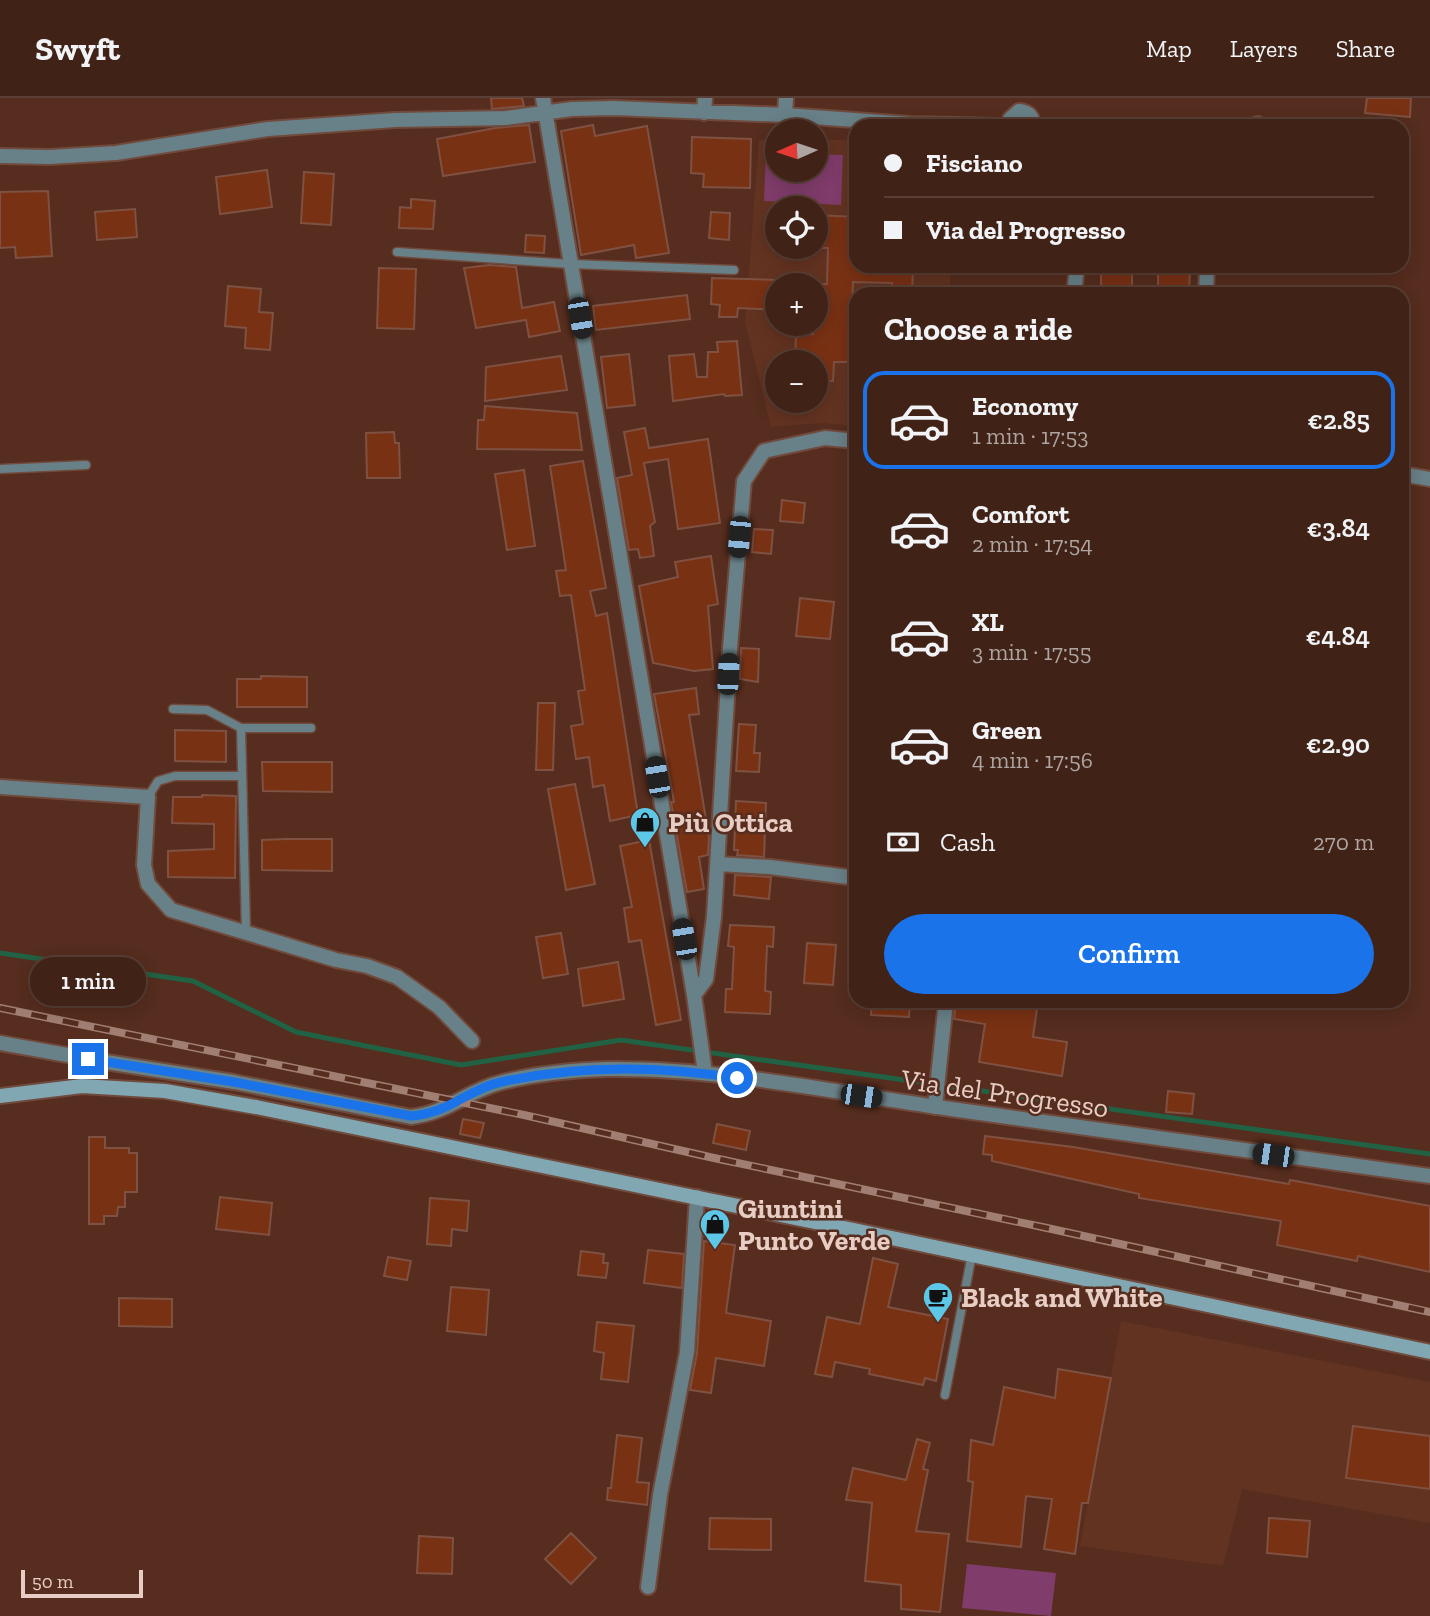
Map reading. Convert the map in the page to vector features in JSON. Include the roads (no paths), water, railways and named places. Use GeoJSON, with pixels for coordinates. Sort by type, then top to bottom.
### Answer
{"type":"FeatureCollection","features":[{"type":"Feature","properties":{"kind":"main road"},"geometry":{"type":"LineString","coordinates":[[2,1096],[82,1086],[165,1091],[256,1107],[972,1254],[1430,1352]]}},
{"type":"Feature","properties":{"kind":"street"},"geometry":{"type":"LineString","coordinates":[[704,113],[705,98]]}},
{"type":"Feature","properties":{"kind":"street"},"geometry":{"type":"LineString","coordinates":[[785,115],[786,98]]}},
{"type":"Feature","properties":{"kind":"street"},"geometry":{"type":"LineString","coordinates":[[0,156],[49,157],[116,153],[268,129],[395,120],[506,118],[545,105],[614,103],[704,113],[849,120]]}},
{"type":"Feature","properties":{"kind":"street"},"geometry":{"type":"LineString","coordinates":[[545,105],[704,1067]]}},
{"type":"Feature","properties":{"kind":"street"},"geometry":{"type":"LineString","coordinates":[[1019,105],[1032,119]]}},
{"type":"Feature","properties":{"kind":"street"},"geometry":{"type":"LineString","coordinates":[[694,995],[706,979],[714,917],[730,648],[744,481],[764,451],[825,438],[849,440]]}},
{"type":"Feature","properties":{"kind":"street"},"geometry":{"type":"LineString","coordinates":[[1409,475],[1430,479]]}},
{"type":"Feature","properties":{"kind":"street"},"geometry":{"type":"LineString","coordinates":[[0,787],[148,797],[144,865],[148,884],[170,910],[397,977],[439,1007],[472,1041]]}},
{"type":"Feature","properties":{"kind":"street"},"geometry":{"type":"LineString","coordinates":[[718,864],[770,867],[849,877]]}},
{"type":"Feature","properties":{"kind":"street"},"geometry":{"type":"LineString","coordinates":[[936,1101],[945,1008]]}},
{"type":"Feature","properties":{"kind":"street","name":"Via del Progresso"},"geometry":{"type":"LineString","coordinates":[[0,1043],[234,1082],[411,1116],[430,1115],[449,1108],[477,1090],[499,1083],[543,1075],[607,1069],[704,1067],[1430,1176]]}},
{"type":"Feature","properties":{"kind":"street"},"geometry":{"type":"LineString","coordinates":[[648,1587],[660,1495],[687,1352],[696,1197]]}},
{"type":"Feature","properties":{"kind":"lane"},"geometry":{"type":"LineString","coordinates":[[397,253],[571,264],[734,270]]}},
{"type":"Feature","properties":{"kind":"lane"},"geometry":{"type":"LineString","coordinates":[[0,469],[86,465]]}},
{"type":"Feature","properties":{"kind":"lane"},"geometry":{"type":"LineString","coordinates":[[173,709],[207,710],[242,729],[311,728]]}},
{"type":"Feature","properties":{"kind":"lane"},"geometry":{"type":"LineString","coordinates":[[242,729],[246,931]]}},
{"type":"Feature","properties":{"kind":"lane"},"geometry":{"type":"LineString","coordinates":[[148,797],[158,781],[175,776],[242,776]]}},
{"type":"Feature","properties":{"kind":"lane"},"geometry":{"type":"LineString","coordinates":[[945,1395],[972,1254]]}},
{"type":"Feature","properties":{"kind":"waterway"},"geometry":{"type":"LineString","coordinates":[[0,953],[193,981],[296,1032],[461,1065],[621,1040],[1430,1154]]}},
{"type":"Feature","properties":{"kind":"railway"},"geometry":{"type":"LineString","coordinates":[[0,1008],[524,1115],[1430,1312]]}},
{"type":"Feature","properties":{"kind":"place","name":"Più Ottica"},"geometry":{"type":"Point","coordinates":[645,849]}},
{"type":"Feature","properties":{"kind":"place","name":"Giuntini Punto Verde"},"geometry":{"type":"Point","coordinates":[715,1251]}},
{"type":"Feature","properties":{"kind":"place","name":"Black and White"},"geometry":{"type":"Point","coordinates":[938,1324]}}]}
